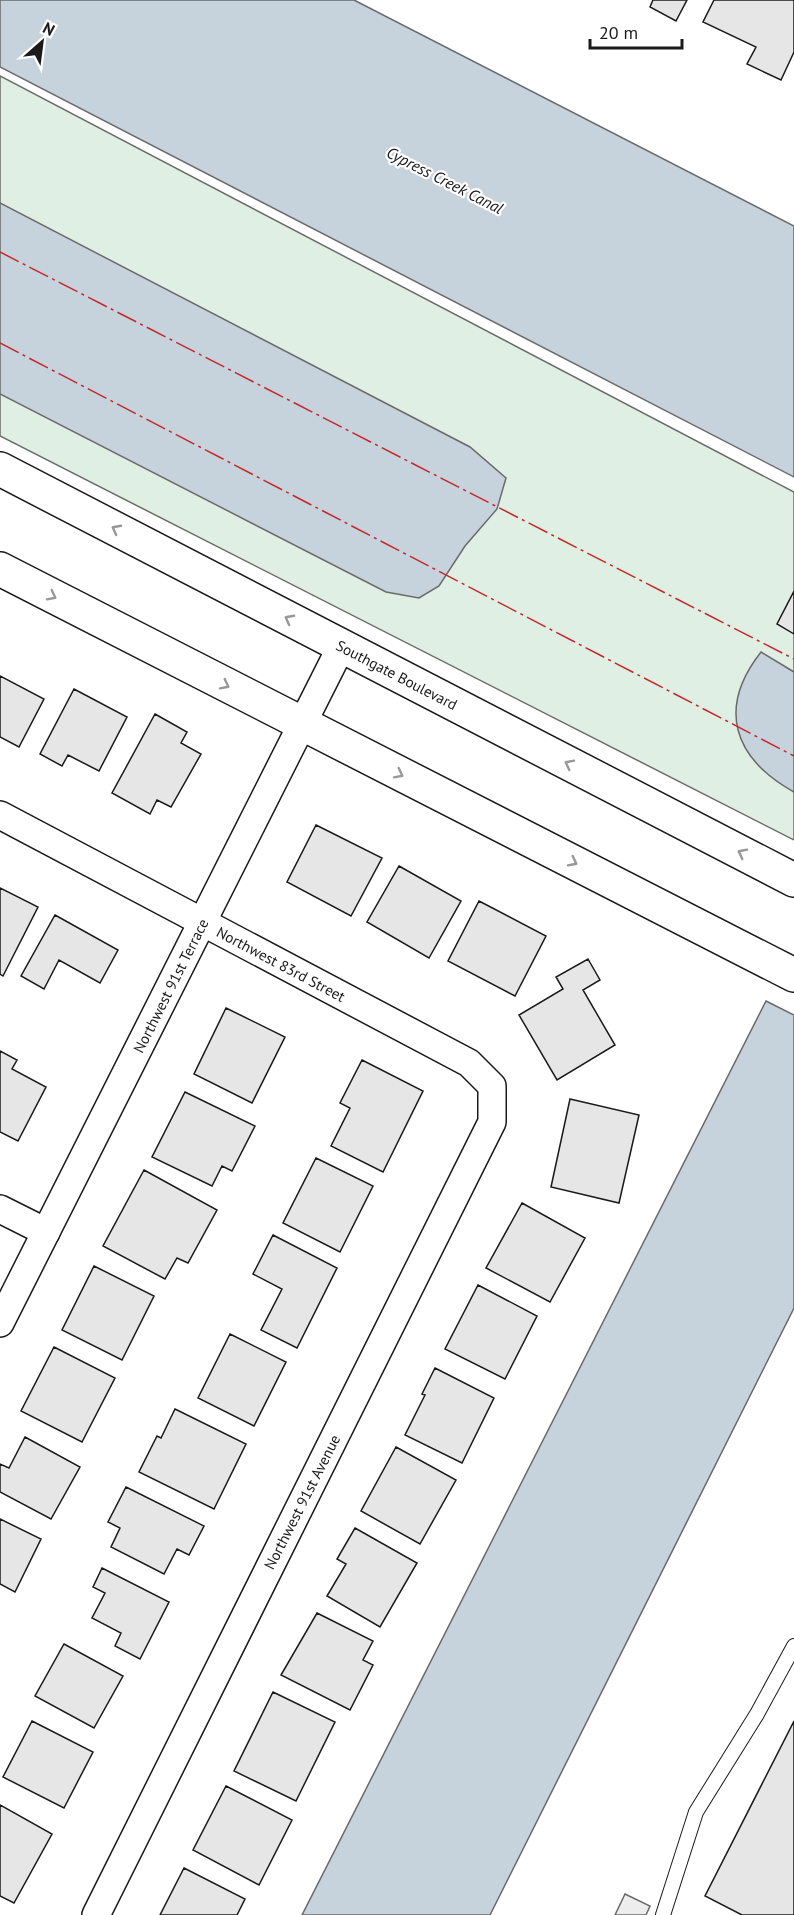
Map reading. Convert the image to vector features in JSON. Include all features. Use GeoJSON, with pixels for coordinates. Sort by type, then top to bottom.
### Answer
{"type":"FeatureCollection","features":[{"type":"Feature","properties":{"kind":"main road","name":"Southgate Boulevard"},"geometry":{"type":"LineString","coordinates":[[0,469],[794,880]]}},
{"type":"Feature","properties":{"kind":"main road"},"geometry":{"type":"LineString","coordinates":[[0,569],[794,975]]}},
{"type":"Feature","properties":{"kind":"street","name":"Northwest 91st Terrace"},"geometry":{"type":"LineString","coordinates":[[0,1323],[340,646]]}},
{"type":"Feature","properties":{"kind":"street","name":"Northwest 83rd Street"},"geometry":{"type":"LineString","coordinates":[[0,815],[469,1062],[492,1086]]}},
{"type":"Feature","properties":{"kind":"street","name":"Northwest 91st Avenue"},"geometry":{"type":"LineString","coordinates":[[96,1915],[492,1122],[492,1086]]}},
{"type":"Feature","properties":{"kind":"street"},"geometry":{"type":"LineString","coordinates":[[0,1209],[46,1232]]}},
{"type":"Feature","properties":{"kind":"lane"},"geometry":{"type":"LineString","coordinates":[[663,1915],[696,1812],[757,1714],[794,1646]]}},
{"type":"Feature","properties":{"kind":"green space"},"geometry":{"type":"Polygon","coordinates":[[[0,76],[794,492],[794,840],[0,436],[0,76]]]}},
{"type":"Feature","properties":{"kind":"shaded area"},"geometry":{"type":"Polygon","coordinates":[[[625,1894],[650,1906],[646,1915],[615,1915],[625,1894]]]}},
{"type":"Feature","properties":{"kind":"water","name":"Cypress Creek Canal"},"geometry":{"type":"Polygon","coordinates":[[[0,0],[354,0],[794,226],[794,477],[0,67],[0,0]]]}},
{"type":"Feature","properties":{"kind":"water"},"geometry":{"type":"Polygon","coordinates":[[[0,203],[470,447],[506,478],[497,509],[465,546],[439,586],[419,598],[386,592],[0,394],[0,203]]]}},
{"type":"Feature","properties":{"kind":"water"},"geometry":{"type":"Polygon","coordinates":[[[761,652],[794,672],[794,792],[773,779],[757,764],[745,748],[738,730],[736,712],[739,693],[747,673],[761,652]]]}},
{"type":"Feature","properties":{"kind":"water"},"geometry":{"type":"Polygon","coordinates":[[[766,1001],[794,1015],[794,1308],[490,1915],[302,1915],[766,1001]]]}},
{"type":"Feature","properties":{"kind":"building"},"geometry":{"type":"Polygon","coordinates":[[[653,0],[687,0],[676,21],[650,7],[653,0]]]}},
{"type":"Feature","properties":{"kind":"building"},"geometry":{"type":"Polygon","coordinates":[[[714,0],[794,0],[794,52],[781,80],[747,64],[756,47],[703,22],[714,0]]]}},
{"type":"Feature","properties":{"kind":"building"},"geometry":{"type":"Polygon","coordinates":[[[794,591],[794,634],[777,624],[794,591]]]}},
{"type":"Feature","properties":{"kind":"building"},"geometry":{"type":"Polygon","coordinates":[[[0,676],[44,699],[19,747],[0,737],[0,676]]]}},
{"type":"Feature","properties":{"kind":"building"},"geometry":{"type":"Polygon","coordinates":[[[74,689],[127,717],[99,771],[68,755],[62,766],[40,754],[74,689]]]}},
{"type":"Feature","properties":{"kind":"building"},"geometry":{"type":"Polygon","coordinates":[[[155,714],[187,732],[181,743],[201,754],[171,807],[157,800],[150,814],[112,793],[155,714]]]}},
{"type":"Feature","properties":{"kind":"building"},"geometry":{"type":"Polygon","coordinates":[[[316,825],[382,858],[351,916],[287,882],[316,825]]]}},
{"type":"Feature","properties":{"kind":"building"},"geometry":{"type":"Polygon","coordinates":[[[399,866],[461,901],[429,958],[367,922],[399,866]]]}},
{"type":"Feature","properties":{"kind":"building"},"geometry":{"type":"Polygon","coordinates":[[[0,888],[38,907],[3,976],[0,974],[0,888]]]}},
{"type":"Feature","properties":{"kind":"building"},"geometry":{"type":"Polygon","coordinates":[[[479,901],[546,936],[515,996],[448,961],[479,901]]]}},
{"type":"Feature","properties":{"kind":"building"},"geometry":{"type":"Polygon","coordinates":[[[55,915],[118,950],[100,983],[59,960],[44,989],[21,976],[55,915]]]}},
{"type":"Feature","properties":{"kind":"building"},"geometry":{"type":"Polygon","coordinates":[[[588,959],[600,980],[583,990],[615,1045],[557,1080],[519,1015],[563,989],[556,977],[588,959]]]}},
{"type":"Feature","properties":{"kind":"building"},"geometry":{"type":"Polygon","coordinates":[[[226,1008],[285,1037],[252,1103],[194,1074],[226,1008]]]}},
{"type":"Feature","properties":{"kind":"building"},"geometry":{"type":"Polygon","coordinates":[[[0,1051],[17,1060],[12,1069],[46,1087],[18,1141],[0,1132],[0,1051]]]}},
{"type":"Feature","properties":{"kind":"building"},"geometry":{"type":"Polygon","coordinates":[[[362,1060],[423,1091],[383,1172],[331,1146],[350,1108],[340,1103],[362,1060]]]}},
{"type":"Feature","properties":{"kind":"building"},"geometry":{"type":"Polygon","coordinates":[[[185,1092],[255,1126],[232,1171],[222,1166],[212,1186],[152,1157],[185,1092]]]}},
{"type":"Feature","properties":{"kind":"building"},"geometry":{"type":"Polygon","coordinates":[[[570,1099],[639,1115],[619,1203],[551,1187],[570,1099]]]}},
{"type":"Feature","properties":{"kind":"building"},"geometry":{"type":"Polygon","coordinates":[[[316,1158],[373,1186],[340,1252],[283,1223],[316,1158]]]}},
{"type":"Feature","properties":{"kind":"building"},"geometry":{"type":"Polygon","coordinates":[[[144,1170],[217,1210],[188,1263],[177,1258],[165,1279],[103,1246],[144,1170]]]}},
{"type":"Feature","properties":{"kind":"building"},"geometry":{"type":"Polygon","coordinates":[[[522,1203],[585,1238],[550,1302],[486,1268],[522,1203]]]}},
{"type":"Feature","properties":{"kind":"building"},"geometry":{"type":"Polygon","coordinates":[[[273,1235],[337,1268],[297,1348],[261,1330],[282,1289],[253,1274],[273,1235]]]}},
{"type":"Feature","properties":{"kind":"building"},"geometry":{"type":"Polygon","coordinates":[[[94,1266],[154,1296],[122,1360],[62,1330],[94,1266]]]}},
{"type":"Feature","properties":{"kind":"building"},"geometry":{"type":"Polygon","coordinates":[[[478,1285],[537,1316],[505,1379],[445,1349],[478,1285]]]}},
{"type":"Feature","properties":{"kind":"building"},"geometry":{"type":"Polygon","coordinates":[[[230,1334],[286,1362],[254,1426],[198,1398],[230,1334]]]}},
{"type":"Feature","properties":{"kind":"building"},"geometry":{"type":"Polygon","coordinates":[[[54,1347],[115,1378],[82,1442],[21,1411],[54,1347]]]}},
{"type":"Feature","properties":{"kind":"building"},"geometry":{"type":"Polygon","coordinates":[[[435,1368],[494,1398],[462,1463],[405,1435],[425,1395],[422,1394],[435,1368]]]}},
{"type":"Feature","properties":{"kind":"building"},"geometry":{"type":"Polygon","coordinates":[[[175,1409],[246,1444],[214,1509],[139,1472],[157,1436],[161,1438],[175,1409]]]}},
{"type":"Feature","properties":{"kind":"building"},"geometry":{"type":"Polygon","coordinates":[[[25,1437],[80,1467],[51,1519],[0,1492],[0,1464],[9,1468],[25,1437]]]}},
{"type":"Feature","properties":{"kind":"building"},"geometry":{"type":"Polygon","coordinates":[[[396,1447],[456,1480],[420,1544],[361,1511],[396,1447]]]}},
{"type":"Feature","properties":{"kind":"building"},"geometry":{"type":"Polygon","coordinates":[[[126,1487],[204,1526],[189,1555],[177,1549],[164,1574],[111,1547],[120,1528],[108,1522],[126,1487]]]}},
{"type":"Feature","properties":{"kind":"building"},"geometry":{"type":"Polygon","coordinates":[[[0,1519],[41,1539],[15,1592],[0,1584],[0,1519]]]}},
{"type":"Feature","properties":{"kind":"building"},"geometry":{"type":"Polygon","coordinates":[[[355,1528],[417,1563],[380,1627],[327,1596],[346,1564],[337,1559],[355,1528]]]}},
{"type":"Feature","properties":{"kind":"building"},"geometry":{"type":"Polygon","coordinates":[[[102,1568],[169,1602],[140,1659],[115,1646],[121,1633],[92,1618],[105,1593],[93,1587],[102,1568]]]}},
{"type":"Feature","properties":{"kind":"building"},"geometry":{"type":"Polygon","coordinates":[[[317,1613],[373,1641],[363,1660],[373,1665],[350,1710],[281,1675],[317,1613]]]}},
{"type":"Feature","properties":{"kind":"building"},"geometry":{"type":"Polygon","coordinates":[[[64,1644],[123,1676],[94,1728],[35,1696],[64,1644]]]}},
{"type":"Feature","properties":{"kind":"building"},"geometry":{"type":"Polygon","coordinates":[[[273,1692],[335,1722],[296,1801],[234,1771],[273,1692]]]}},
{"type":"Feature","properties":{"kind":"building"},"geometry":{"type":"Polygon","coordinates":[[[32,1721],[93,1752],[64,1808],[3,1777],[32,1721]]]}},
{"type":"Feature","properties":{"kind":"building"},"geometry":{"type":"Polygon","coordinates":[[[794,1721],[794,1915],[742,1915],[705,1896],[794,1721]]]}},
{"type":"Feature","properties":{"kind":"building"},"geometry":{"type":"Polygon","coordinates":[[[226,1786],[292,1820],[259,1885],[193,1850],[226,1786]]]}},
{"type":"Feature","properties":{"kind":"building"},"geometry":{"type":"Polygon","coordinates":[[[0,1805],[52,1834],[14,1903],[0,1896],[0,1805]]]}},
{"type":"Feature","properties":{"kind":"building"},"geometry":{"type":"Polygon","coordinates":[[[184,1868],[245,1899],[237,1915],[160,1915],[184,1868]]]}},
{"type":"Feature","properties":{"kind":"power"},"geometry":{"type":"LineString","coordinates":[[0,252],[794,659]]}},
{"type":"Feature","properties":{"kind":"power"},"geometry":{"type":"LineString","coordinates":[[0,343],[794,756]]}}]}
